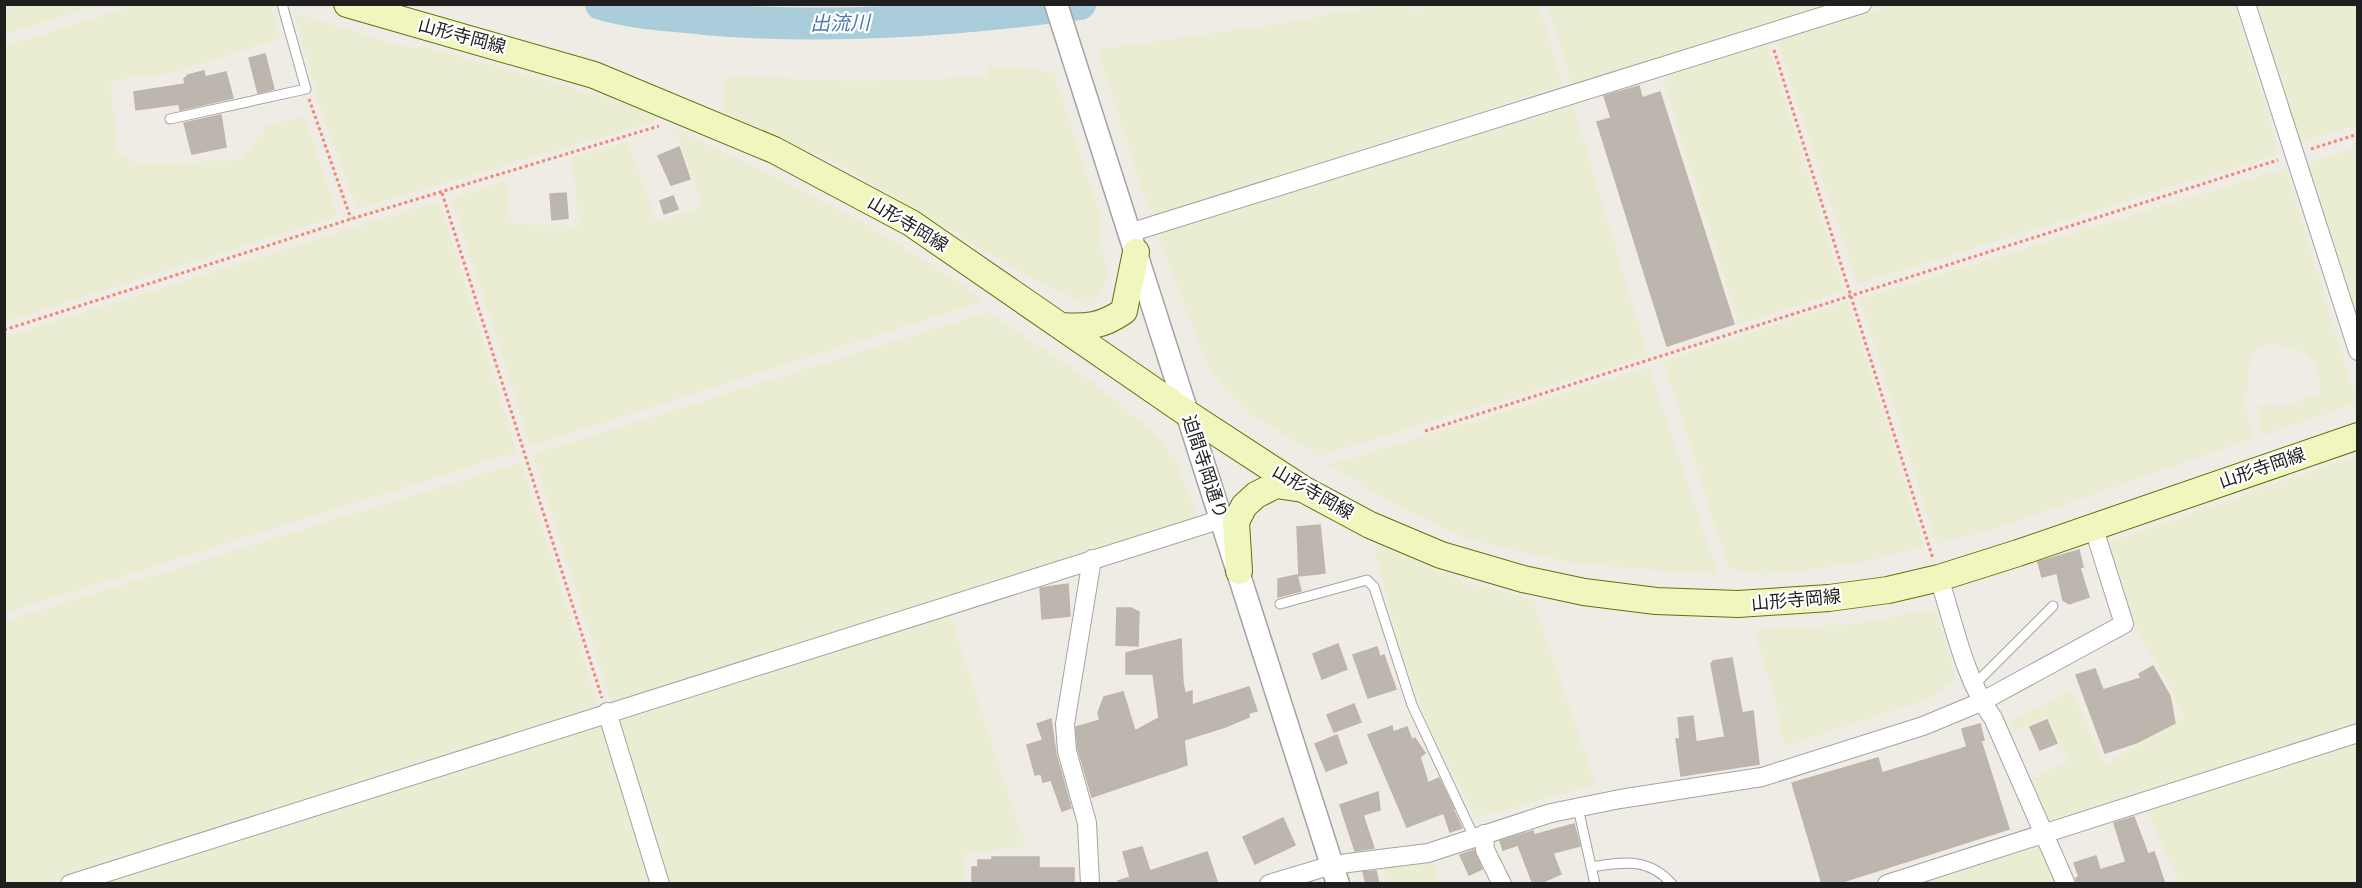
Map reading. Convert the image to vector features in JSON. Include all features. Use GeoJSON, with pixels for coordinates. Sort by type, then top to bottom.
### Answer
{"type":"FeatureCollection","features":[{"type":"Feature","properties":{"kind":"main road","name":"山形寺岡線"},"geometry":{"type":"LineString","coordinates":[[347,4],[594,75],[774,150],[911,223],[1188,414],[1303,489],[1370,525],[1441,555],[1523,579],[1584,592],[1656,601],[1738,604],[1829,598],[1888,590],[1939,578],[2358,436]]}},
{"type":"Feature","properties":{"kind":"main road"},"geometry":{"type":"LineString","coordinates":[[1061,326],[1084,327],[1108,322],[1124,311],[1133,243]]}},
{"type":"Feature","properties":{"kind":"main road"},"geometry":{"type":"LineString","coordinates":[[1239,571],[1236,522],[1244,506],[1256,495],[1276,485],[1303,489]]}},
{"type":"Feature","properties":{"kind":"street","name":"迫間寺岡通り"},"geometry":{"type":"LineString","coordinates":[[1056,4],[1335,874]]}},
{"type":"Feature","properties":{"kind":"street"},"geometry":{"type":"LineString","coordinates":[[1133,243],[1862,4]]}},
{"type":"Feature","properties":{"kind":"street"},"geometry":{"type":"LineString","coordinates":[[2246,4],[2358,351]]}},
{"type":"Feature","properties":{"kind":"street"},"geometry":{"type":"LineString","coordinates":[[70,884],[1222,519]]}},
{"type":"Feature","properties":{"kind":"street"},"geometry":{"type":"LineString","coordinates":[[1269,884],[1335,874],[1428,853],[1578,808],[1620,799],[1762,777],[1923,726],[1978,693],[2124,624],[2093,526]]}},
{"type":"Feature","properties":{"kind":"street"},"geometry":{"type":"LineString","coordinates":[[1090,884],[1087,823],[1067,751],[1065,724],[1092,559]]}},
{"type":"Feature","properties":{"kind":"street"},"geometry":{"type":"LineString","coordinates":[[1939,578],[1978,693],[1993,718],[2066,884]]}},
{"type":"Feature","properties":{"kind":"street"},"geometry":{"type":"LineString","coordinates":[[607,712],[660,884]]}},
{"type":"Feature","properties":{"kind":"street"},"geometry":{"type":"LineString","coordinates":[[1887,884],[2358,733]]}},
{"type":"Feature","properties":{"kind":"street"},"geometry":{"type":"LineString","coordinates":[[1479,836],[1502,884]]}},
{"type":"Feature","properties":{"kind":"lane"},"geometry":{"type":"LineString","coordinates":[[170,119],[306,89],[282,4]]}},
{"type":"Feature","properties":{"kind":"lane"},"geometry":{"type":"LineString","coordinates":[[1280,604],[1367,580],[1374,587],[1412,705],[1479,836]]}},
{"type":"Feature","properties":{"kind":"lane"},"geometry":{"type":"LineString","coordinates":[[1978,693],[2053,606]]}},
{"type":"Feature","properties":{"kind":"lane"},"geometry":{"type":"LineString","coordinates":[[1578,808],[1595,884]]}},
{"type":"Feature","properties":{"kind":"lane"},"geometry":{"type":"LineString","coordinates":[[1591,867],[1622,862],[1642,862],[1661,871],[1672,884]]}},
{"type":"Feature","properties":{"kind":"path"},"geometry":{"type":"LineString","coordinates":[[1768,33],[1939,578]]}},
{"type":"Feature","properties":{"kind":"path"},"geometry":{"type":"LineString","coordinates":[[306,89],[351,219]]}},
{"type":"Feature","properties":{"kind":"path"},"geometry":{"type":"LineString","coordinates":[[4,330],[351,219],[442,194],[660,126]]}},
{"type":"Feature","properties":{"kind":"path"},"geometry":{"type":"LineString","coordinates":[[1425,431],[2358,134]]}},
{"type":"Feature","properties":{"kind":"path"},"geometry":{"type":"LineString","coordinates":[[442,194],[607,712]]}},
{"type":"Feature","properties":{"kind":"green space"},"geometry":{"type":"Polygon","coordinates":[[[5,4],[98,4],[98,5],[5,34],[5,4]]]}},
{"type":"Feature","properties":{"kind":"green space"},"geometry":{"type":"Polygon","coordinates":[[[1547,4],[1827,4],[1827,5],[1572,85],[1547,4]]]}},
{"type":"Feature","properties":{"kind":"green space"},"geometry":{"type":"Polygon","coordinates":[[[136,5],[271,5],[280,38],[177,72],[110,81],[119,156],[140,164],[241,160],[269,124],[305,117],[337,213],[334,217],[5,322],[5,46],[136,5]]]}},
{"type":"Feature","properties":{"kind":"green space"},"geometry":{"type":"Polygon","coordinates":[[[1383,5],[1410,5],[1412,11],[1434,5],[1539,5],[1563,85],[1157,215],[1148,207],[1097,49],[1269,25],[1383,5]]]}},
{"type":"Feature","properties":{"kind":"green space"},"geometry":{"type":"Polygon","coordinates":[[[1892,5],[2235,5],[2280,154],[1857,284],[1777,41],[1892,5]]]}},
{"type":"Feature","properties":{"kind":"green space"},"geometry":{"type":"Polygon","coordinates":[[[2255,5],[2357,5],[2357,125],[2299,143],[2255,5]]]}},
{"type":"Feature","properties":{"kind":"green space"},"geometry":{"type":"Polygon","coordinates":[[[294,13],[401,46],[427,48],[549,81],[646,110],[658,117],[654,122],[357,209],[320,107],[294,13]]]}},
{"type":"Feature","properties":{"kind":"green space"},"geometry":{"type":"Polygon","coordinates":[[[1767,43],[1844,291],[1739,324],[1663,82],[1668,80],[1667,74],[1767,43]]]}},
{"type":"Feature","properties":{"kind":"green space"},"geometry":{"type":"Polygon","coordinates":[[[987,66],[1053,71],[1102,220],[1101,241],[1107,271],[1105,286],[1091,306],[1033,280],[839,164],[723,113],[726,76],[858,81],[988,77],[987,66]]]}},
{"type":"Feature","properties":{"kind":"green space"},"geometry":{"type":"Polygon","coordinates":[[[1573,105],[1648,356],[1319,456],[1246,411],[1209,369],[1159,239],[1163,231],[1573,105]]]}},
{"type":"Feature","properties":{"kind":"green space"},"geometry":{"type":"Polygon","coordinates":[[[675,130],[776,176],[874,229],[982,299],[974,304],[531,446],[452,198],[508,180],[511,224],[579,226],[572,158],[628,141],[656,221],[703,207],[675,130]]]}},
{"type":"Feature","properties":{"kind":"green space"},"geometry":{"type":"Polygon","coordinates":[[[2357,147],[2357,328],[2306,164],[2357,147]]]}},
{"type":"Feature","properties":{"kind":"green space"},"geometry":{"type":"Polygon","coordinates":[[[2286,168],[2357,403],[2262,436],[2257,406],[2286,406],[2321,393],[2316,363],[2305,353],[2271,344],[2256,350],[2250,358],[2248,389],[2243,395],[2254,438],[1995,529],[1936,544],[1860,299],[2286,168]]]}},
{"type":"Feature","properties":{"kind":"green space"},"geometry":{"type":"Polygon","coordinates":[[[436,202],[441,205],[517,452],[5,613],[5,337],[436,202]]]}},
{"type":"Feature","properties":{"kind":"green space"},"geometry":{"type":"Polygon","coordinates":[[[1848,301],[1925,548],[1855,563],[1766,575],[1728,569],[1664,361],[1848,301]]]}},
{"type":"Feature","properties":{"kind":"green space"},"geometry":{"type":"Polygon","coordinates":[[[988,312],[1093,382],[1157,436],[1176,460],[1198,518],[612,704],[533,454],[988,312]]]}},
{"type":"Feature","properties":{"kind":"green space"},"geometry":{"type":"Polygon","coordinates":[[[1649,367],[1718,575],[1577,564],[1469,540],[1397,506],[1329,465],[1649,367]]]}},
{"type":"Feature","properties":{"kind":"green space"},"geometry":{"type":"Polygon","coordinates":[[[2357,455],[2357,726],[2051,824],[2029,781],[2068,761],[2048,717],[2014,731],[2010,722],[2072,691],[2105,764],[2184,718],[2169,685],[2134,625],[2108,543],[2357,455]]]}},
{"type":"Feature","properties":{"kind":"green space"},"geometry":{"type":"Polygon","coordinates":[[[521,462],[597,703],[596,708],[43,883],[5,884],[5,621],[521,462]]]}},
{"type":"Feature","properties":{"kind":"green space"},"geometry":{"type":"Polygon","coordinates":[[[1375,543],[1464,582],[1533,599],[1596,785],[1476,817],[1430,730],[1399,645],[1375,553],[1375,543]]]}},
{"type":"Feature","properties":{"kind":"green space"},"geometry":{"type":"Polygon","coordinates":[[[1936,609],[1956,678],[1932,698],[1785,746],[1773,692],[1754,630],[1852,624],[1936,609]]]}},
{"type":"Feature","properties":{"kind":"green space"},"geometry":{"type":"Polygon","coordinates":[[[949,613],[1026,846],[963,854],[964,883],[669,883],[618,721],[623,716],[949,613]]]}},
{"type":"Feature","properties":{"kind":"green space"},"geometry":{"type":"Polygon","coordinates":[[[603,723],[654,884],[85,884],[603,723]]]}},
{"type":"Feature","properties":{"kind":"green space"},"geometry":{"type":"Polygon","coordinates":[[[2357,738],[2357,883],[2180,883],[2144,806],[2357,738]]]}},
{"type":"Feature","properties":{"kind":"green space"},"geometry":{"type":"Polygon","coordinates":[[[2036,840],[2057,883],[1899,884],[2036,840]]]}},
{"type":"Feature","properties":{"kind":"green space"},"geometry":{"type":"Polygon","coordinates":[[[1432,860],[1438,883],[1386,883],[1384,868],[1432,860]]]}},
{"type":"Feature","properties":{"kind":"building"},"geometry":{"type":"Polygon","coordinates":[[[265,54],[274,89],[258,93],[249,58],[265,54]]]}},
{"type":"Feature","properties":{"kind":"building"},"geometry":{"type":"Polygon","coordinates":[[[204,71],[205,77],[226,72],[233,98],[180,110],[179,104],[136,110],[134,92],[185,84],[184,79],[188,75],[204,71]]]}},
{"type":"Feature","properties":{"kind":"building"},"geometry":{"type":"Polygon","coordinates":[[[1639,86],[1642,98],[1660,92],[1734,324],[1667,346],[1597,122],[1611,118],[1604,96],[1639,86]]]}},
{"type":"Feature","properties":{"kind":"building"},"geometry":{"type":"Polygon","coordinates":[[[221,115],[226,147],[192,154],[184,123],[221,115]]]}},
{"type":"Feature","properties":{"kind":"building"},"geometry":{"type":"Polygon","coordinates":[[[679,147],[690,179],[671,185],[658,156],[679,147]]]}},
{"type":"Feature","properties":{"kind":"building"},"geometry":{"type":"Polygon","coordinates":[[[566,193],[568,218],[552,220],[550,194],[566,193]]]}},
{"type":"Feature","properties":{"kind":"building"},"geometry":{"type":"Polygon","coordinates":[[[673,196],[678,209],[664,214],[660,201],[673,196]]]}},
{"type":"Feature","properties":{"kind":"building"},"geometry":{"type":"Polygon","coordinates":[[[1320,525],[1325,573],[1299,576],[1297,527],[1320,525]]]}},
{"type":"Feature","properties":{"kind":"building"},"geometry":{"type":"Polygon","coordinates":[[[2079,550],[2083,567],[2080,568],[2089,597],[2069,604],[2063,600],[2057,573],[2042,577],[2038,562],[2079,550]]]}},
{"type":"Feature","properties":{"kind":"building"},"geometry":{"type":"Polygon","coordinates":[[[1297,575],[1301,591],[1278,597],[1278,579],[1297,575]]]}},
{"type":"Feature","properties":{"kind":"building"},"geometry":{"type":"Polygon","coordinates":[[[1068,584],[1070,616],[1042,619],[1040,588],[1068,584]]]}},
{"type":"Feature","properties":{"kind":"building"},"geometry":{"type":"Polygon","coordinates":[[[1117,608],[1131,608],[1139,612],[1138,646],[1116,645],[1117,608]]]}},
{"type":"Feature","properties":{"kind":"building"},"geometry":{"type":"Polygon","coordinates":[[[1181,639],[1183,683],[1185,693],[1192,691],[1192,705],[1249,687],[1257,711],[1225,727],[1184,740],[1187,765],[1092,797],[1078,749],[1076,727],[1100,720],[1098,713],[1104,697],[1123,692],[1135,731],[1159,718],[1153,674],[1126,674],[1126,653],[1181,639]]]}},
{"type":"Feature","properties":{"kind":"building"},"geometry":{"type":"Polygon","coordinates":[[[1338,644],[1347,669],[1322,679],[1313,654],[1338,644]]]}},
{"type":"Feature","properties":{"kind":"building"},"geometry":{"type":"Polygon","coordinates":[[[1377,647],[1380,657],[1384,655],[1396,689],[1368,698],[1353,655],[1377,647]]]}},
{"type":"Feature","properties":{"kind":"building"},"geometry":{"type":"Polygon","coordinates":[[[1732,658],[1742,713],[1753,711],[1759,764],[1681,776],[1676,739],[1680,739],[1678,718],[1693,716],[1696,742],[1725,737],[1711,664],[1713,661],[1732,658]]]}},
{"type":"Feature","properties":{"kind":"building"},"geometry":{"type":"Polygon","coordinates":[[[2153,666],[2170,696],[2175,723],[2136,743],[2105,753],[2076,675],[2095,669],[2103,690],[2141,678],[2139,674],[2153,666]]]}},
{"type":"Feature","properties":{"kind":"building"},"geometry":{"type":"Polygon","coordinates":[[[1354,704],[1361,722],[1334,732],[1327,715],[1354,704]]]}},
{"type":"Feature","properties":{"kind":"building"},"geometry":{"type":"Polygon","coordinates":[[[1051,719],[1056,754],[1071,808],[1062,811],[1051,780],[1043,782],[1041,774],[1035,775],[1027,745],[1043,740],[1037,724],[1051,719]]]}},
{"type":"Feature","properties":{"kind":"building"},"geometry":{"type":"Polygon","coordinates":[[[2047,720],[2057,743],[2040,750],[2030,727],[2047,720]]]}},
{"type":"Feature","properties":{"kind":"building"},"geometry":{"type":"Polygon","coordinates":[[[1980,724],[1984,740],[1981,741],[2009,829],[1836,884],[1822,884],[1792,783],[1878,758],[1882,773],[1967,747],[1962,729],[1980,724]]]}},
{"type":"Feature","properties":{"kind":"building"},"geometry":{"type":"Polygon","coordinates":[[[1392,726],[1393,732],[1407,727],[1412,740],[1415,738],[1425,753],[1420,757],[1428,783],[1439,778],[1454,809],[1407,827],[1368,735],[1392,726]]]}},
{"type":"Feature","properties":{"kind":"building"},"geometry":{"type":"Polygon","coordinates":[[[1337,735],[1347,763],[1326,771],[1315,744],[1337,735]]]}},
{"type":"Feature","properties":{"kind":"building"},"geometry":{"type":"Polygon","coordinates":[[[1378,792],[1380,810],[1363,815],[1374,848],[1355,851],[1340,805],[1378,792]]]}},
{"type":"Feature","properties":{"kind":"building"},"geometry":{"type":"Polygon","coordinates":[[[1454,811],[1462,828],[1450,832],[1444,814],[1454,811]]]}},
{"type":"Feature","properties":{"kind":"building"},"geometry":{"type":"Polygon","coordinates":[[[2134,817],[2148,854],[2154,852],[2165,884],[2077,884],[2076,878],[2079,877],[2074,863],[2096,856],[2100,870],[2126,862],[2114,823],[2134,817]]]}},
{"type":"Feature","properties":{"kind":"building"},"geometry":{"type":"Polygon","coordinates":[[[1283,818],[1295,845],[1255,864],[1243,837],[1283,818]]]}},
{"type":"Feature","properties":{"kind":"building"},"geometry":{"type":"Polygon","coordinates":[[[1574,824],[1580,846],[1553,853],[1561,874],[1538,884],[1533,884],[1518,845],[1503,850],[1500,841],[1533,831],[1534,835],[1574,824]]]}},
{"type":"Feature","properties":{"kind":"building"},"geometry":{"type":"Polygon","coordinates":[[[1142,847],[1150,871],[1207,852],[1218,884],[1119,884],[1118,881],[1130,877],[1123,852],[1142,847]]]}},
{"type":"Feature","properties":{"kind":"building"},"geometry":{"type":"Polygon","coordinates":[[[1474,850],[1482,869],[1469,875],[1460,855],[1474,850]]]}},
{"type":"Feature","properties":{"kind":"building"},"geometry":{"type":"Polygon","coordinates":[[[992,857],[1039,857],[1039,868],[1074,868],[1074,884],[972,884],[972,867],[978,867],[978,860],[992,860],[992,857]]]}},
{"type":"Feature","properties":{"kind":"building"},"geometry":{"type":"Polygon","coordinates":[[[1376,871],[1379,884],[1366,884],[1363,872],[1376,871]]]}},
{"type":"Feature","properties":{"kind":"waterway","name":"出流川"},"geometry":{"type":"LineString","coordinates":[[601,4],[627,10],[705,19],[799,24],[940,19],[1080,4]]}}]}
